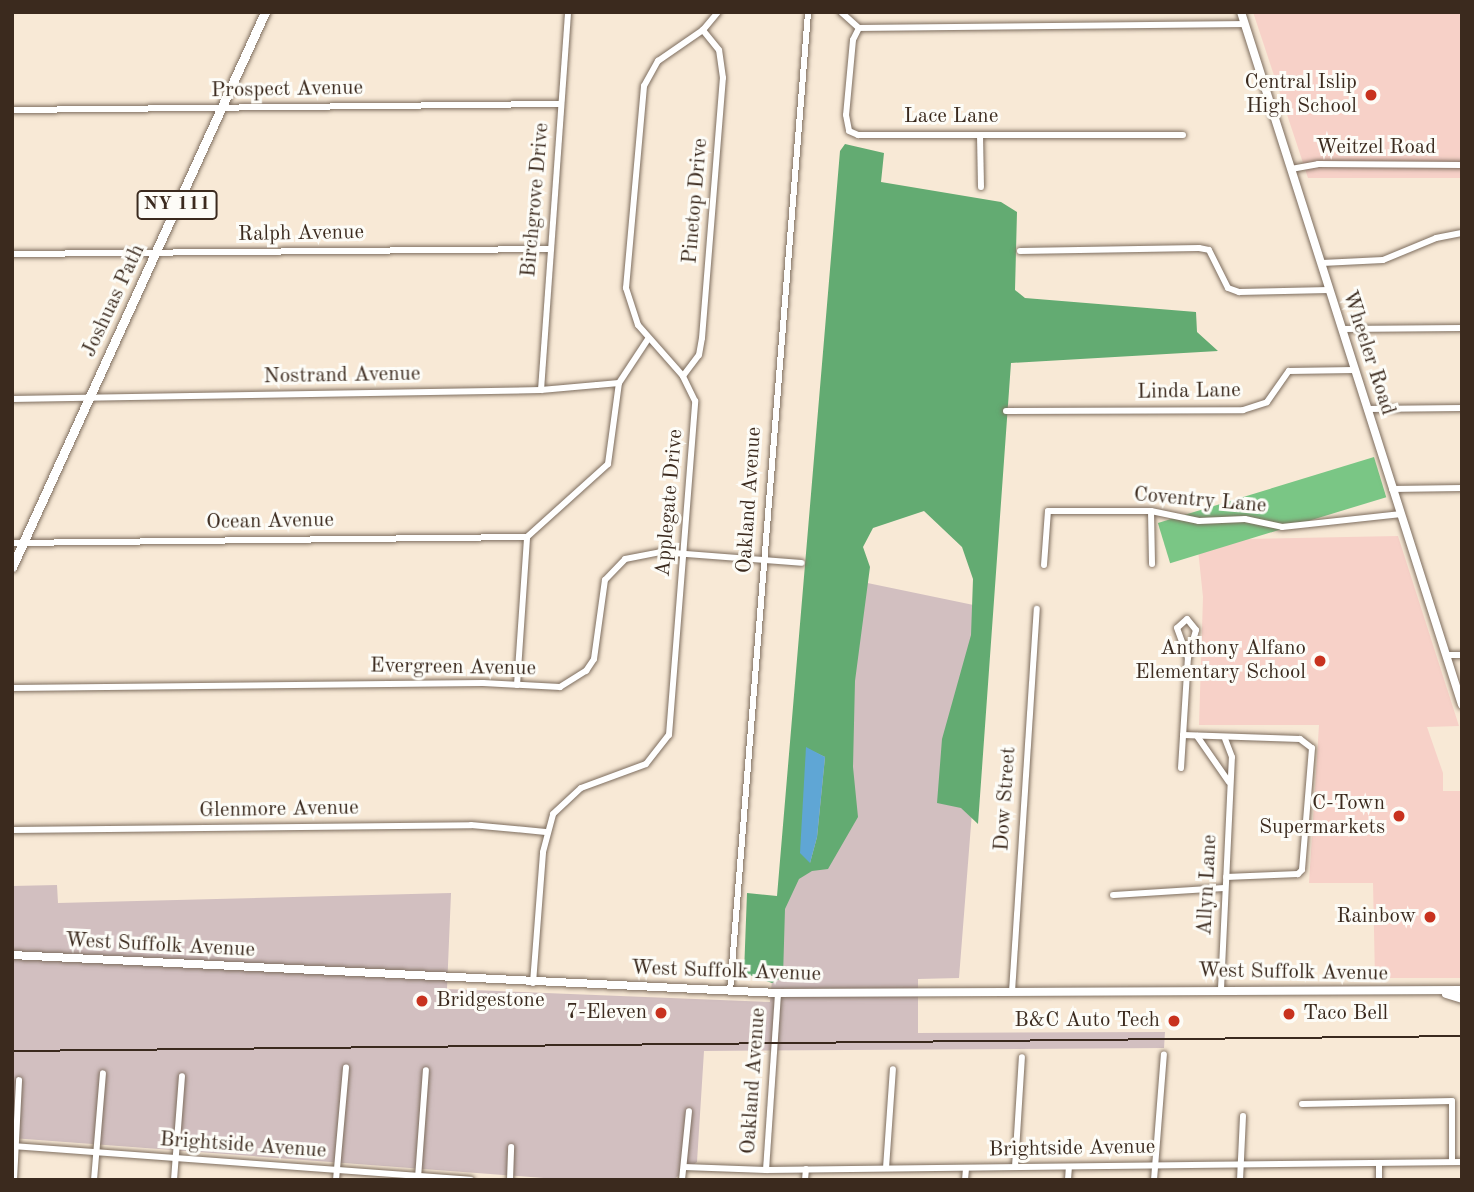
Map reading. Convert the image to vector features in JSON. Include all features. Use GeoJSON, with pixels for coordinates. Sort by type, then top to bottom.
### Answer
{"type":"FeatureCollection","features":[{"type":"Feature","properties":{"kind":"main road","name":"Joshuas Path"},"geometry":{"type":"LineString","coordinates":[[12,567],[265,12]]}},
{"type":"Feature","properties":{"kind":"main road","name":"Wheeler Road"},"geometry":{"type":"LineString","coordinates":[[1241,12],[1462,705]]}},
{"type":"Feature","properties":{"kind":"main road","name":"West Suffolk Avenue"},"geometry":{"type":"LineString","coordinates":[[12,956],[778,993],[1462,990]]}},
{"type":"Feature","properties":{"kind":"main road","name":"West Suffolk Avenue"},"geometry":{"type":"LineString","coordinates":[[1440,992],[1462,999]]}},
{"type":"Feature","properties":{"kind":"street","name":"Birchgrove Drive"},"geometry":{"type":"LineString","coordinates":[[541,390],[568,12]]}},
{"type":"Feature","properties":{"kind":"street","name":"Applegate Drive"},"geometry":{"type":"LineString","coordinates":[[533,983],[546,832],[565,800],[580,788],[646,764],[669,735],[695,401],[683,376],[648,339],[629,308],[626,288],[641,100],[658,61],[703,30],[718,12]]}},
{"type":"Feature","properties":{"kind":"street","name":"Oakland Avenue"},"geometry":{"type":"LineString","coordinates":[[730,991],[808,12]]}},
{"type":"Feature","properties":{"kind":"street"},"geometry":{"type":"LineString","coordinates":[[841,12],[859,28],[1245,24]]}},
{"type":"Feature","properties":{"kind":"street","name":"Lace Lane"},"geometry":{"type":"LineString","coordinates":[[859,28],[851,65],[849,131],[858,135],[1183,135]]}},
{"type":"Feature","properties":{"kind":"street","name":"Pinetop Drive"},"geometry":{"type":"LineString","coordinates":[[683,376],[699,355],[702,338],[723,78],[719,50],[703,30]]}},
{"type":"Feature","properties":{"kind":"street","name":"Prospect Avenue"},"geometry":{"type":"LineString","coordinates":[[12,110],[561,104]]}},
{"type":"Feature","properties":{"kind":"street"},"geometry":{"type":"LineString","coordinates":[[980,135],[981,187]]}},
{"type":"Feature","properties":{"kind":"street","name":"Weitzel Road"},"geometry":{"type":"LineString","coordinates":[[1291,169],[1318,164],[1462,165]]}},
{"type":"Feature","properties":{"kind":"street"},"geometry":{"type":"LineString","coordinates":[[1322,263],[1383,260],[1436,238],[1462,233]]}},
{"type":"Feature","properties":{"kind":"street"},"geometry":{"type":"LineString","coordinates":[[1020,251],[1199,248],[1209,250],[1228,288],[1239,292],[1329,290]]}},
{"type":"Feature","properties":{"kind":"street","name":"Ralph Avenue"},"geometry":{"type":"LineString","coordinates":[[12,254],[549,249]]}},
{"type":"Feature","properties":{"kind":"street"},"geometry":{"type":"LineString","coordinates":[[1342,329],[1462,328]]}},
{"type":"Feature","properties":{"kind":"street"},"geometry":{"type":"LineString","coordinates":[[517,685],[527,537],[608,464],[619,383],[648,339]]}},
{"type":"Feature","properties":{"kind":"street","name":"Linda Lane"},"geometry":{"type":"LineString","coordinates":[[1006,411],[1243,410],[1267,402],[1289,370],[1354,370]]}},
{"type":"Feature","properties":{"kind":"street","name":"Nostrand Avenue"},"geometry":{"type":"LineString","coordinates":[[12,398],[541,390],[619,383]]}},
{"type":"Feature","properties":{"kind":"street"},"geometry":{"type":"LineString","coordinates":[[1367,409],[1462,408]]}},
{"type":"Feature","properties":{"kind":"street"},"geometry":{"type":"LineString","coordinates":[[1392,489],[1462,488]]}},
{"type":"Feature","properties":{"kind":"street","name":"Coventry Lane"},"geometry":{"type":"LineString","coordinates":[[1044,565],[1048,511],[1151,511],[1199,521],[1245,519],[1282,527],[1401,514]]}},
{"type":"Feature","properties":{"kind":"street"},"geometry":{"type":"LineString","coordinates":[[1151,511],[1152,564]]}},
{"type":"Feature","properties":{"kind":"street","name":"Ocean Avenue"},"geometry":{"type":"LineString","coordinates":[[12,543],[527,537]]}},
{"type":"Feature","properties":{"kind":"street","name":"Evergreen Avenue"},"geometry":{"type":"LineString","coordinates":[[12,688],[560,687],[574,681],[594,659],[602,594],[614,568],[639,553],[684,553],[803,563]]}},
{"type":"Feature","properties":{"kind":"street","name":"Dow Street"},"geometry":{"type":"LineString","coordinates":[[1012,992],[1037,609]]}},
{"type":"Feature","properties":{"kind":"street"},"geometry":{"type":"LineString","coordinates":[[1181,768],[1188,659],[1196,629],[1186,619],[1177,628],[1188,659]]}},
{"type":"Feature","properties":{"kind":"street"},"geometry":{"type":"LineString","coordinates":[[1446,655],[1462,655]]}},
{"type":"Feature","properties":{"kind":"street"},"geometry":{"type":"LineString","coordinates":[[1183,735],[1225,739],[1300,739],[1312,748],[1301,870],[1297,874],[1226,877]]}},
{"type":"Feature","properties":{"kind":"street"},"geometry":{"type":"LineString","coordinates":[[1197,736],[1229,782]]}},
{"type":"Feature","properties":{"kind":"street","name":"Allyn Lane"},"geometry":{"type":"LineString","coordinates":[[1220,989],[1232,757],[1225,739]]}},
{"type":"Feature","properties":{"kind":"street","name":"Glenmore Avenue"},"geometry":{"type":"LineString","coordinates":[[12,830],[471,825],[546,832]]}},
{"type":"Feature","properties":{"kind":"street"},"geometry":{"type":"LineString","coordinates":[[1113,895],[1224,888]]}},
{"type":"Feature","properties":{"kind":"street","name":"Oakland Avenue"},"geometry":{"type":"LineString","coordinates":[[765,1170],[778,993]]}},
{"type":"Feature","properties":{"kind":"street"},"geometry":{"type":"LineString","coordinates":[[1154,1180],[1164,1054]]}},
{"type":"Feature","properties":{"kind":"street"},"geometry":{"type":"LineString","coordinates":[[1015,1167],[1022,1057]]}},
{"type":"Feature","properties":{"kind":"street"},"geometry":{"type":"LineString","coordinates":[[336,1180],[346,1067]]}},
{"type":"Feature","properties":{"kind":"street"},"geometry":{"type":"LineString","coordinates":[[886,1168],[893,1069]]}},
{"type":"Feature","properties":{"kind":"street"},"geometry":{"type":"LineString","coordinates":[[418,1178],[426,1070]]}},
{"type":"Feature","properties":{"kind":"street"},"geometry":{"type":"LineString","coordinates":[[94,1180],[103,1073]]}},
{"type":"Feature","properties":{"kind":"street"},"geometry":{"type":"LineString","coordinates":[[174,1180],[182,1076]]}},
{"type":"Feature","properties":{"kind":"street"},"geometry":{"type":"LineString","coordinates":[[14,1180],[19,1080]]}},
{"type":"Feature","properties":{"kind":"street"},"geometry":{"type":"LineString","coordinates":[[1302,1104],[1452,1101],[1452,1162]]}},
{"type":"Feature","properties":{"kind":"street"},"geometry":{"type":"LineString","coordinates":[[682,1180],[689,1111]]}},
{"type":"Feature","properties":{"kind":"street"},"geometry":{"type":"LineString","coordinates":[[1240,1180],[1243,1116]]}},
{"type":"Feature","properties":{"kind":"street","name":"Brightside Avenue"},"geometry":{"type":"LineString","coordinates":[[14,1146],[471,1180]]}},
{"type":"Feature","properties":{"kind":"street"},"geometry":{"type":"LineString","coordinates":[[510,1180],[511,1147]]}},
{"type":"Feature","properties":{"kind":"street","name":"Brightside Avenue"},"geometry":{"type":"LineString","coordinates":[[684,1167],[765,1170],[1462,1162]]}},
{"type":"Feature","properties":{"kind":"street"},"geometry":{"type":"LineString","coordinates":[[1379,1163],[1379,1180]]}},
{"type":"Feature","properties":{"kind":"street"},"geometry":{"type":"LineString","coordinates":[[1068,1180],[1069,1167]]}},
{"type":"Feature","properties":{"kind":"street"},"geometry":{"type":"LineString","coordinates":[[965,1180],[966,1168]]}},
{"type":"Feature","properties":{"kind":"street"},"geometry":{"type":"LineString","coordinates":[[805,1180],[806,1169]]}},
{"type":"Feature","properties":{"kind":"shaded area","name":"Central Islip High School"},"geometry":{"type":"Polygon","coordinates":[[[1253,12],[1462,12],[1462,178],[1308,178],[1253,12]]]}},
{"type":"Feature","properties":{"kind":"shaded area"},"geometry":{"type":"Polygon","coordinates":[[[1398,536],[1459,726],[1427,727],[1443,773],[1443,791],[1462,791],[1462,978],[1375,978],[1373,883],[1309,883],[1319,725],[1199,725],[1203,597],[1197,540],[1398,536]]]}},
{"type":"Feature","properties":{"kind":"shaded area"},"geometry":{"type":"Polygon","coordinates":[[[853,580],[988,608],[959,978],[918,979],[918,1033],[1165,1032],[1164,1048],[704,1051],[697,1162],[673,1180],[570,1180],[12,1138],[12,886],[57,885],[58,903],[451,893],[447,989],[770,1002],[783,857],[853,580]]]}},
{"type":"Feature","properties":{"kind":"green space"},"geometry":{"type":"Polygon","coordinates":[[[845,144],[884,153],[881,182],[1001,202],[1017,212],[1015,290],[1025,298],[1196,312],[1197,332],[1218,351],[1011,363],[978,824],[961,808],[937,803],[942,739],[971,635],[973,579],[962,547],[924,511],[873,528],[863,547],[870,567],[855,681],[853,767],[858,817],[828,869],[812,871],[799,879],[785,909],[783,977],[772,983],[744,973],[747,893],[777,896],[840,151],[845,144]],[[806,748],[810,863],[817,837],[825,757],[806,748]]]}},
{"type":"Feature","properties":{"kind":"green space"},"geometry":{"type":"Polygon","coordinates":[[[1374,457],[1386,497],[1170,563],[1158,523],[1374,457]]]}},
{"type":"Feature","properties":{"kind":"water"},"geometry":{"type":"Polygon","coordinates":[[[806,747],[825,757],[817,837],[810,863],[800,853],[806,747]]]}},
{"type":"Feature","properties":{"kind":"railway"},"geometry":{"type":"LineString","coordinates":[[12,1051],[1462,1036]]}},
{"type":"Feature","properties":{"kind":"place","name":"Central Islip High School"},"geometry":{"type":"Point","coordinates":[1371,95]}},
{"type":"Feature","properties":{"kind":"place","name":"Anthony Alfano Elementary School"},"geometry":{"type":"Point","coordinates":[1320,661]}},
{"type":"Feature","properties":{"kind":"place","name":"C‑Town Supermarkets"},"geometry":{"type":"Point","coordinates":[1399,816]}},
{"type":"Feature","properties":{"kind":"place","name":"Rainbow"},"geometry":{"type":"Point","coordinates":[1430,917]}},
{"type":"Feature","properties":{"kind":"place","name":"Bridgestone"},"geometry":{"type":"Point","coordinates":[422,1001]}},
{"type":"Feature","properties":{"kind":"place","name":"7-Eleven"},"geometry":{"type":"Point","coordinates":[661,1013]}},
{"type":"Feature","properties":{"kind":"place","name":"Taco Bell"},"geometry":{"type":"Point","coordinates":[1289,1014]}},
{"type":"Feature","properties":{"kind":"place","name":"B&C Auto Tech"},"geometry":{"type":"Point","coordinates":[1174,1021]}}]}
